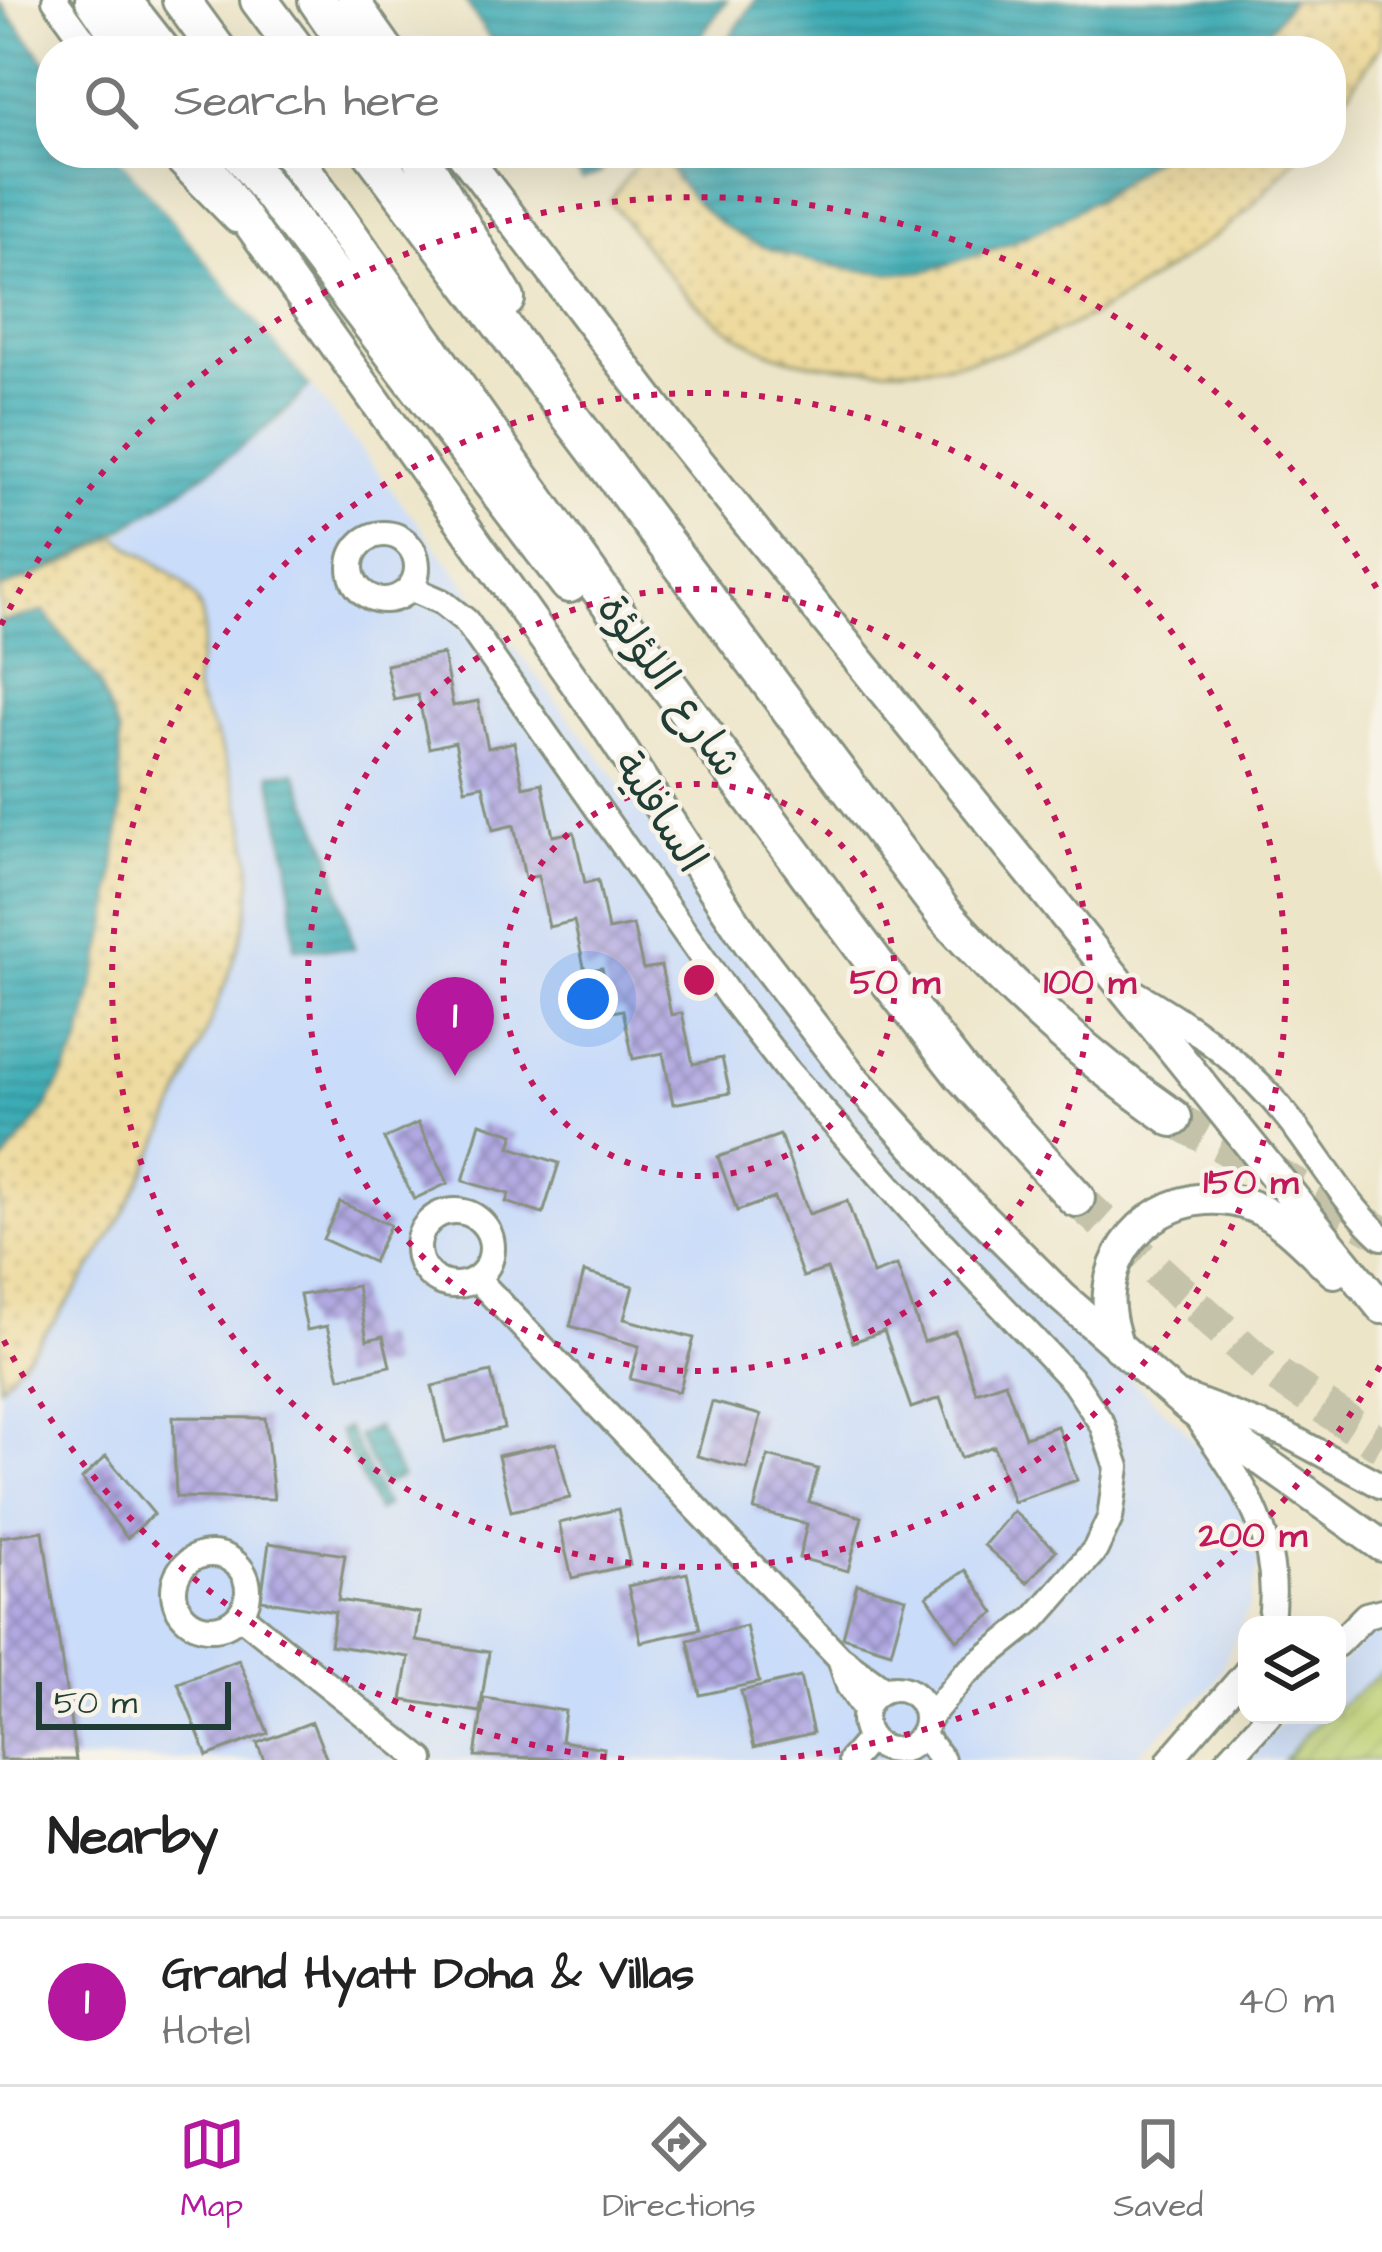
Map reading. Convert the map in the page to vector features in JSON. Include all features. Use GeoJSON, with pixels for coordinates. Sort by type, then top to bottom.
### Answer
{"type":"FeatureCollection","features":[{"type":"Feature","properties":{"kind":"main road"},"geometry":{"type":"LineString","coordinates":[[122,0],[150,36]]}},
{"type":"Feature","properties":{"kind":"main road"},"geometry":{"type":"LineString","coordinates":[[181,0],[207,36]]}},
{"type":"Feature","properties":{"kind":"main road"},"geometry":{"type":"LineString","coordinates":[[259,0],[286,36]]}},
{"type":"Feature","properties":{"kind":"main road"},"geometry":{"type":"LineString","coordinates":[[317,0],[342,36]]}},
{"type":"Feature","properties":{"kind":"main road"},"geometry":{"type":"LineString","coordinates":[[252,168],[585,603],[614,636],[660,674]]}},
{"type":"Feature","properties":{"kind":"main road","name":"شارع اللؤلؤة"},"geometry":{"type":"LineString","coordinates":[[302,168],[660,674],[961,1073],[1076,1198]]}},
{"type":"Feature","properties":{"kind":"main road","name":"شارع اللؤلؤة"},"geometry":{"type":"LineString","coordinates":[[384,168],[944,914],[1028,1004],[1106,1070],[1173,1118]]}},
{"type":"Feature","properties":{"kind":"main road"},"geometry":{"type":"LineString","coordinates":[[427,168],[640,508]]}},
{"type":"Feature","properties":{"kind":"street"},"geometry":{"type":"LineString","coordinates":[[55,0],[81,36]]}},
{"type":"Feature","properties":{"kind":"street"},"geometry":{"type":"LineString","coordinates":[[91,0],[116,36]]}},
{"type":"Feature","properties":{"kind":"street"},"geometry":{"type":"LineString","coordinates":[[353,0],[378,36]]}},
{"type":"Feature","properties":{"kind":"street"},"geometry":{"type":"LineString","coordinates":[[185,168],[264,244]]}},
{"type":"Feature","properties":{"kind":"street","name":"السافلية"},"geometry":{"type":"LineString","coordinates":[[210,168],[605,724],[705,878],[851,1077],[1061,1297],[1181,1400],[1382,1546]]}},
{"type":"Feature","properties":{"kind":"street"},"geometry":{"type":"LineString","coordinates":[[473,168],[669,425],[1382,1312]]}},
{"type":"Feature","properties":{"kind":"street"},"geometry":{"type":"LineString","coordinates":[[410,588],[442,602],[466,621],[730,997],[789,1073],[1074,1382],[1102,1424],[1117,1467],[1110,1518],[1095,1550],[1035,1618],[965,1674],[900,1744],[851,1760]]}},
{"type":"Feature","properties":{"kind":"street"},"geometry":{"type":"LineString","coordinates":[[1116,983],[1193,1025],[1232,1058],[1284,1113],[1356,1211],[1382,1238]]}},
{"type":"Feature","properties":{"kind":"street"},"geometry":{"type":"LineString","coordinates":[[1118,1346],[1109,1319],[1109,1291],[1115,1264],[1129,1239],[1161,1212],[1201,1198],[1229,1199],[1280,1223],[1382,1312]]}},
{"type":"Feature","properties":{"kind":"street"},"geometry":{"type":"LineString","coordinates":[[477,1279],[840,1658],[884,1690],[912,1694],[965,1674]]}},
{"type":"Feature","properties":{"kind":"street"},"geometry":{"type":"LineString","coordinates":[[1181,1400],[1285,1434],[1382,1486]]}},
{"type":"Feature","properties":{"kind":"street","name":"السافلية"},"geometry":{"type":"LineString","coordinates":[[1181,1400],[1244,1484],[1264,1526],[1273,1575],[1271,1616]]}},
{"type":"Feature","properties":{"kind":"street"},"geometry":{"type":"LineString","coordinates":[[1346,1635],[1366,1616],[1382,1611]]}},
{"type":"Feature","properties":{"kind":"street"},"geometry":{"type":"LineString","coordinates":[[240,1616],[422,1760]]}},
{"type":"Feature","properties":{"kind":"street"},"geometry":{"type":"LineString","coordinates":[[840,1658],[849,1686],[865,1710]]}},
{"type":"Feature","properties":{"kind":"street"},"geometry":{"type":"LineString","coordinates":[[1170,1760],[1238,1681]]}},
{"type":"Feature","properties":{"kind":"street"},"geometry":{"type":"LineString","coordinates":[[884,1690],[869,1701],[865,1730],[942,1760]]}},
{"type":"Feature","properties":{"kind":"street"},"geometry":{"type":"LineString","coordinates":[[900,1744],[922,1706],[912,1694]]}},
{"type":"Feature","properties":{"kind":"street"},"geometry":{"type":"LineString","coordinates":[[1228,1760],[1261,1724]]}},
{"type":"Feature","properties":{"kind":"shaded area"},"geometry":{"type":"Polygon","coordinates":[[[310,385],[700,886],[1029,1283],[1183,1428],[1233,1494],[1250,1527],[1259,1562],[1250,1605],[1245,1616],[1238,1616],[1238,1632],[1214,1685],[1131,1760],[0,1760],[0,1166],[47,1106],[44,612],[0,622],[0,589],[63,565],[117,537],[282,418],[310,385]]]}},
{"type":"Feature","properties":{"kind":"shaded area"},"geometry":{"type":"Polygon","coordinates":[[[1371,1633],[1382,1634],[1382,1760],[1244,1760],[1280,1724],[1346,1724],[1346,1658],[1371,1633]]]}},
{"type":"Feature","properties":{"kind":"sand"},"geometry":{"type":"Polygon","coordinates":[[[1291,0],[1382,0],[1382,44],[1346,96],[1346,36],[1264,36],[1291,0]]]}},
{"type":"Feature","properties":{"kind":"sand"},"geometry":{"type":"Polygon","coordinates":[[[633,168],[670,168],[676,181],[1096,202],[1140,168],[1287,168],[1231,224],[1112,305],[1074,325],[995,354],[910,368],[815,364],[767,351],[742,338],[699,305],[661,266],[610,201],[633,168]]]}},
{"type":"Feature","properties":{"kind":"sand"},"geometry":{"type":"Polygon","coordinates":[[[117,537],[174,575],[196,599],[202,614],[204,639],[196,692],[240,805],[250,859],[250,895],[232,966],[149,1165],[68,1303],[0,1386],[0,1166],[47,1106],[79,1046],[109,920],[121,809],[119,734],[44,612],[0,622],[0,589],[63,565],[117,537]]]}},
{"type":"Feature","properties":{"kind":"green space"},"geometry":{"type":"Polygon","coordinates":[[[1382,1672],[1382,1760],[1284,1760],[1317,1724],[1346,1724],[1346,1701],[1382,1672]]]}},
{"type":"Feature","properties":{"kind":"water"},"geometry":{"type":"Polygon","coordinates":[[[465,0],[727,0],[701,36],[488,36],[465,0]]]}},
{"type":"Feature","properties":{"kind":"water"},"geometry":{"type":"Polygon","coordinates":[[[756,0],[1291,0],[1264,36],[731,36],[756,0]]]}},
{"type":"Feature","properties":{"kind":"water"},"geometry":{"type":"Polygon","coordinates":[[[0,3],[36,50],[36,168],[129,168],[310,385],[259,433],[153,510],[82,553],[0,589],[0,3]]]}},
{"type":"Feature","properties":{"kind":"water"},"geometry":{"type":"Polygon","coordinates":[[[575,168],[604,168],[600,173],[582,179],[575,168]]]}},
{"type":"Feature","properties":{"kind":"water"},"geometry":{"type":"Polygon","coordinates":[[[671,168],[1140,168],[1092,201],[1020,239],[934,269],[889,272],[820,263],[747,239],[698,204],[671,168]]]}},
{"type":"Feature","properties":{"kind":"water"},"geometry":{"type":"Polygon","coordinates":[[[44,612],[97,679],[119,734],[121,810],[109,920],[79,1046],[47,1106],[0,1166],[0,622],[44,612]]]}},
{"type":"Feature","properties":{"kind":"water"},"geometry":{"type":"Polygon","coordinates":[[[295,772],[331,855],[354,949],[295,948],[289,865],[270,774],[295,772]]]}},
{"type":"Feature","properties":{"kind":"water"},"geometry":{"type":"Polygon","coordinates":[[[376,1427],[401,1477],[383,1486],[358,1436],[376,1427]]]}},
{"type":"Feature","properties":{"kind":"water"},"geometry":{"type":"Polygon","coordinates":[[[347,1428],[386,1507],[377,1511],[339,1432],[347,1428]]]}},
{"type":"Feature","properties":{"kind":"pier"},"geometry":{"type":"Polygon","coordinates":[[[129,168],[136,168],[315,382],[310,385],[129,168]]]}},
{"type":"Feature","properties":{"kind":"building"},"geometry":{"type":"Polygon","coordinates":[[[443,654],[453,706],[478,701],[488,748],[514,742],[523,787],[542,783],[553,836],[574,832],[585,883],[598,880],[608,930],[633,925],[643,969],[661,966],[671,1015],[682,1013],[693,1064],[722,1058],[730,1093],[673,1104],[663,1053],[633,1059],[623,1010],[612,1012],[602,968],[585,971],[574,921],[549,927],[538,876],[525,878],[514,825],[493,830],[483,785],[465,789],[455,742],[429,748],[418,695],[394,700],[386,665],[443,654]]]}},
{"type":"Feature","properties":{"kind":"building"},"geometry":{"type":"Polygon","coordinates":[[[418,1123],[448,1183],[414,1199],[384,1139],[418,1123]]]}},
{"type":"Feature","properties":{"kind":"building"},"geometry":{"type":"Polygon","coordinates":[[[480,1123],[514,1134],[510,1147],[559,1163],[543,1214],[506,1202],[509,1194],[463,1181],[480,1123]]]}},
{"type":"Feature","properties":{"kind":"building"},"geometry":{"type":"Polygon","coordinates":[[[780,1135],[809,1214],[847,1201],[873,1274],[897,1265],[924,1342],[955,1331],[976,1392],[1005,1382],[1025,1437],[1057,1426],[1077,1480],[1013,1502],[994,1446],[961,1458],[940,1398],[911,1408],[884,1331],[853,1342],[827,1269],[803,1277],[774,1198],[737,1211],[718,1157],[780,1135]]]}},
{"type":"Feature","properties":{"kind":"building"},"geometry":{"type":"Polygon","coordinates":[[[340,1202],[390,1225],[373,1262],[323,1239],[340,1202]]]}},
{"type":"Feature","properties":{"kind":"building"},"geometry":{"type":"Polygon","coordinates":[[[584,1272],[633,1286],[624,1319],[694,1338],[679,1392],[630,1379],[639,1346],[570,1326],[584,1272]]]}},
{"type":"Feature","properties":{"kind":"building"},"geometry":{"type":"Polygon","coordinates":[[[357,1286],[367,1340],[383,1336],[390,1366],[340,1378],[327,1326],[307,1330],[300,1295],[357,1286]]]}},
{"type":"Feature","properties":{"kind":"building"},"geometry":{"type":"Polygon","coordinates":[[[491,1372],[504,1428],[445,1442],[432,1386],[491,1372]]]}},
{"type":"Feature","properties":{"kind":"building"},"geometry":{"type":"Polygon","coordinates":[[[712,1402],[761,1415],[747,1469],[697,1456],[712,1402]]]}},
{"type":"Feature","properties":{"kind":"building"},"geometry":{"type":"Polygon","coordinates":[[[173,1417],[265,1418],[274,1499],[176,1497],[173,1417]]]}},
{"type":"Feature","properties":{"kind":"building"},"geometry":{"type":"Polygon","coordinates":[[[556,1443],[570,1498],[511,1511],[498,1456],[556,1443]]]}},
{"type":"Feature","properties":{"kind":"building"},"geometry":{"type":"Polygon","coordinates":[[[106,1456],[154,1514],[127,1538],[82,1479],[106,1456]]]}},
{"type":"Feature","properties":{"kind":"building"},"geometry":{"type":"Polygon","coordinates":[[[768,1456],[818,1469],[809,1502],[862,1517],[848,1571],[799,1558],[807,1524],[754,1510],[768,1456]]]}},
{"type":"Feature","properties":{"kind":"building"},"geometry":{"type":"Polygon","coordinates":[[[618,1509],[630,1565],[572,1578],[559,1523],[618,1509]]]}},
{"type":"Feature","properties":{"kind":"building"},"geometry":{"type":"Polygon","coordinates":[[[1013,1511],[1056,1550],[1027,1583],[984,1545],[1013,1511]]]}},
{"type":"Feature","properties":{"kind":"building"},"geometry":{"type":"Polygon","coordinates":[[[43,1531],[76,1760],[0,1760],[0,1537],[43,1531]]]}},
{"type":"Feature","properties":{"kind":"building"},"geometry":{"type":"Polygon","coordinates":[[[269,1543],[345,1555],[338,1600],[420,1613],[416,1641],[489,1652],[480,1712],[402,1700],[409,1657],[330,1645],[335,1612],[261,1600],[269,1543]]]}},
{"type":"Feature","properties":{"kind":"building"},"geometry":{"type":"Polygon","coordinates":[[[966,1570],[995,1613],[957,1640],[927,1596],[966,1570]]]}},
{"type":"Feature","properties":{"kind":"building"},"geometry":{"type":"Polygon","coordinates":[[[687,1573],[700,1629],[641,1642],[628,1586],[687,1573]]]}},
{"type":"Feature","properties":{"kind":"building"},"geometry":{"type":"Polygon","coordinates":[[[857,1584],[906,1598],[891,1652],[843,1637],[857,1584]]]}},
{"type":"Feature","properties":{"kind":"building"},"geometry":{"type":"Polygon","coordinates":[[[746,1626],[759,1682],[700,1695],[688,1640],[746,1626]]]}},
{"type":"Feature","properties":{"kind":"building"},"geometry":{"type":"Polygon","coordinates":[[[239,1660],[268,1733],[207,1756],[178,1683],[239,1660]]]}},
{"type":"Feature","properties":{"kind":"building"},"geometry":{"type":"Polygon","coordinates":[[[800,1677],[813,1733],[754,1747],[741,1691],[800,1677]]]}},
{"type":"Feature","properties":{"kind":"building"},"geometry":{"type":"Polygon","coordinates":[[[484,1698],[565,1711],[561,1741],[604,1748],[603,1760],[475,1756],[484,1698]]]}},
{"type":"Feature","properties":{"kind":"building"},"geometry":{"type":"Polygon","coordinates":[[[312,1722],[327,1760],[264,1760],[257,1743],[312,1722]]]}},
{"type":"Feature","properties":{"kind":"tunnel"},"geometry":{"type":"LineString","coordinates":[[1173,1118],[1382,1233]]}},
{"type":"Feature","properties":{"kind":"tunnel"},"geometry":{"type":"LineString","coordinates":[[1076,1198],[1264,1367],[1382,1445]]}},
{"type":"Feature","properties":{"kind":"place","name":"Grand Hyatt Doha & Villas"},"geometry":{"type":"Point","coordinates":[455,1076]}}]}
